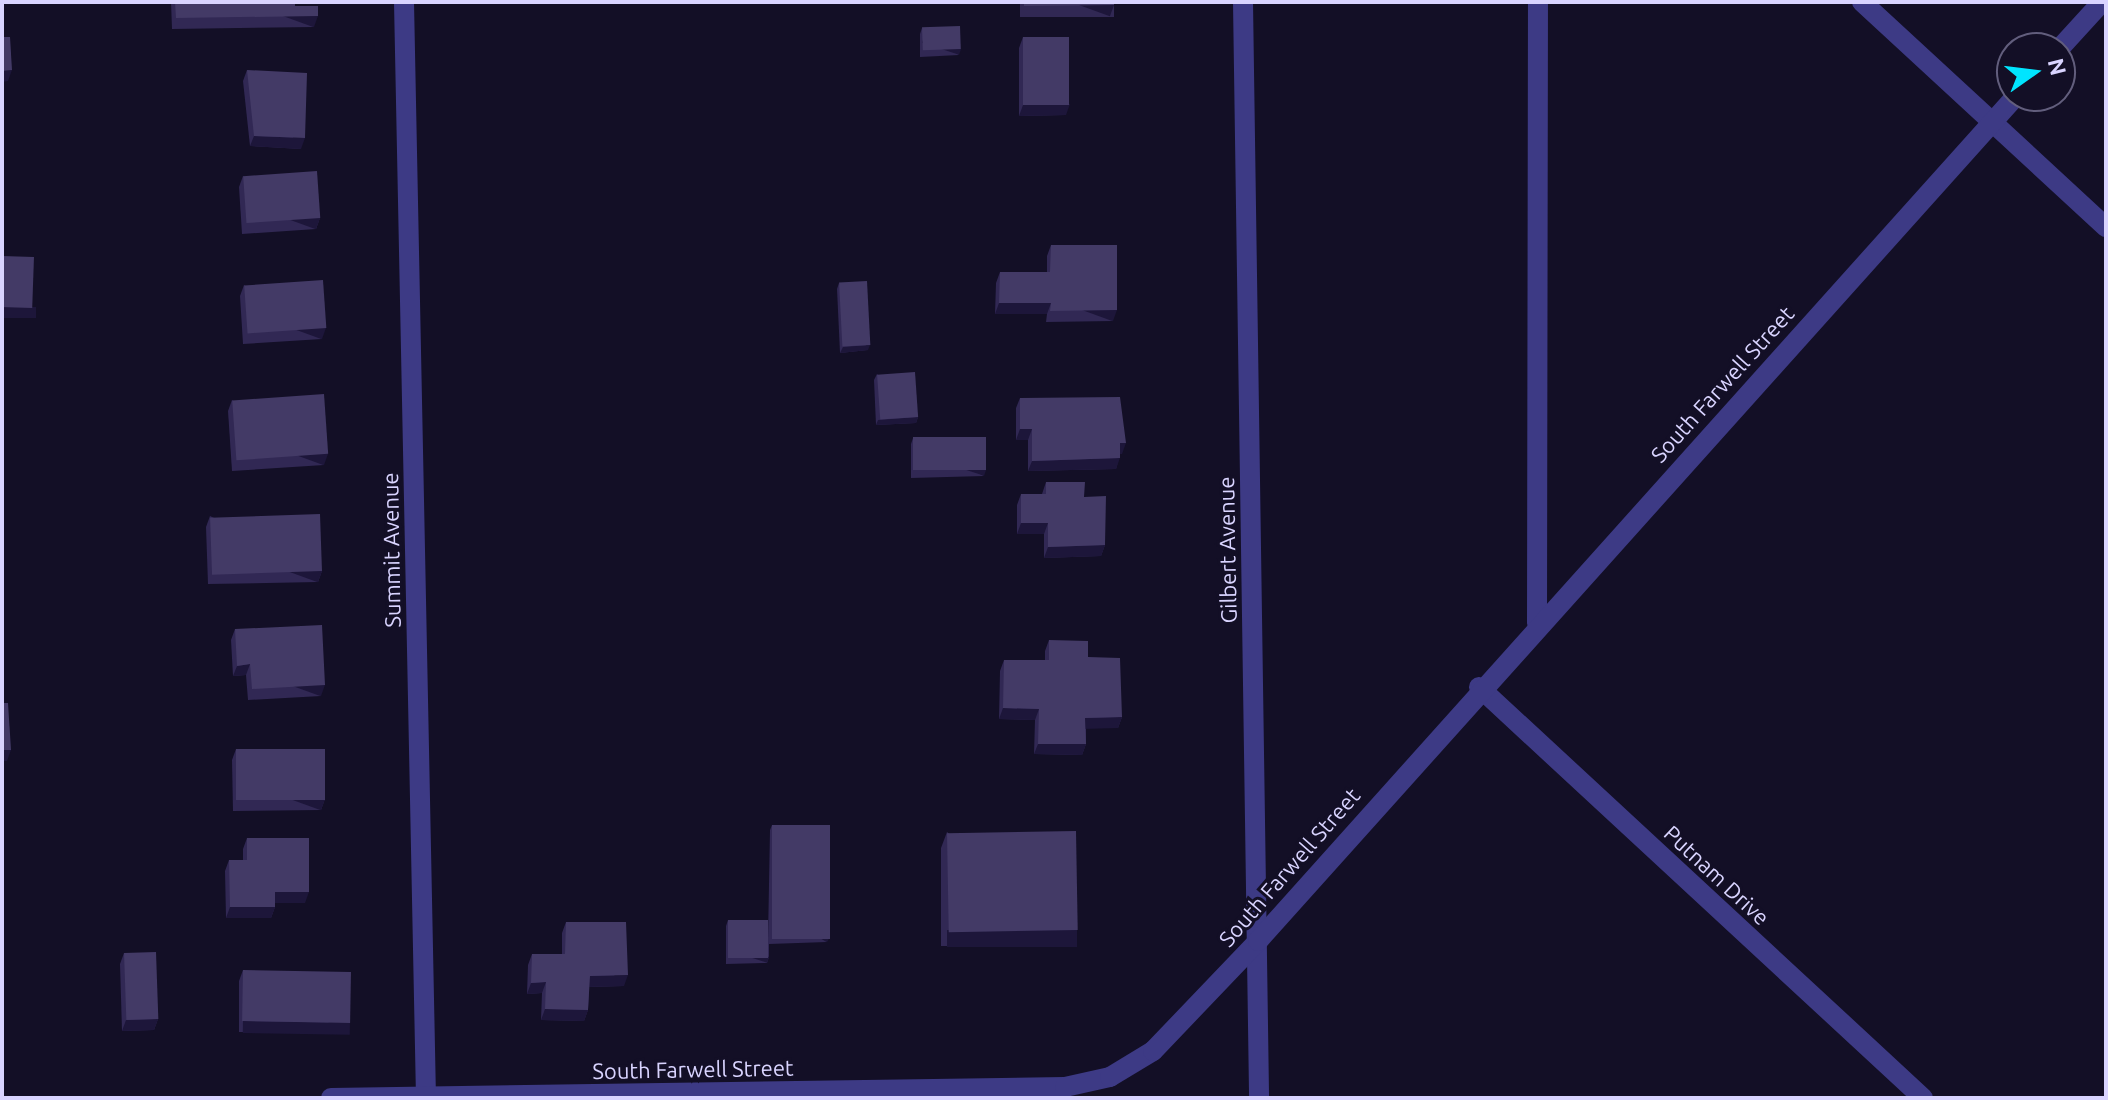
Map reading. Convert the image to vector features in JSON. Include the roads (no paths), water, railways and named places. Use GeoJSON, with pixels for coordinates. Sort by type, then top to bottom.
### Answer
{"type":"FeatureCollection","features":[{"type":"Feature","properties":{"kind":"street","name":"Summit Avenue"},"geometry":{"type":"LineString","coordinates":[[404,2],[426,1098]]}},
{"type":"Feature","properties":{"kind":"street","name":"Gilbert Avenue"},"geometry":{"type":"LineString","coordinates":[[1243,2],[1259,1098]]}},
{"type":"Feature","properties":{"kind":"street"},"geometry":{"type":"LineString","coordinates":[[1537,623],[1538,2]]}},
{"type":"Feature","properties":{"kind":"street"},"geometry":{"type":"LineString","coordinates":[[1862,2],[2106,227]]}},
{"type":"Feature","properties":{"kind":"street"},"geometry":{"type":"LineString","coordinates":[[2075,32],[2102,2]]}},
{"type":"Feature","properties":{"kind":"street","name":"South Farwell Street"},"geometry":{"type":"LineString","coordinates":[[331,1098],[1065,1087],[1110,1077],[1153,1051],[1258,941],[1479,687],[2002,112]]}},
{"type":"Feature","properties":{"kind":"street","name":"Putnam Drive"},"geometry":{"type":"LineString","coordinates":[[1479,687],[1923,1098]]}}]}
